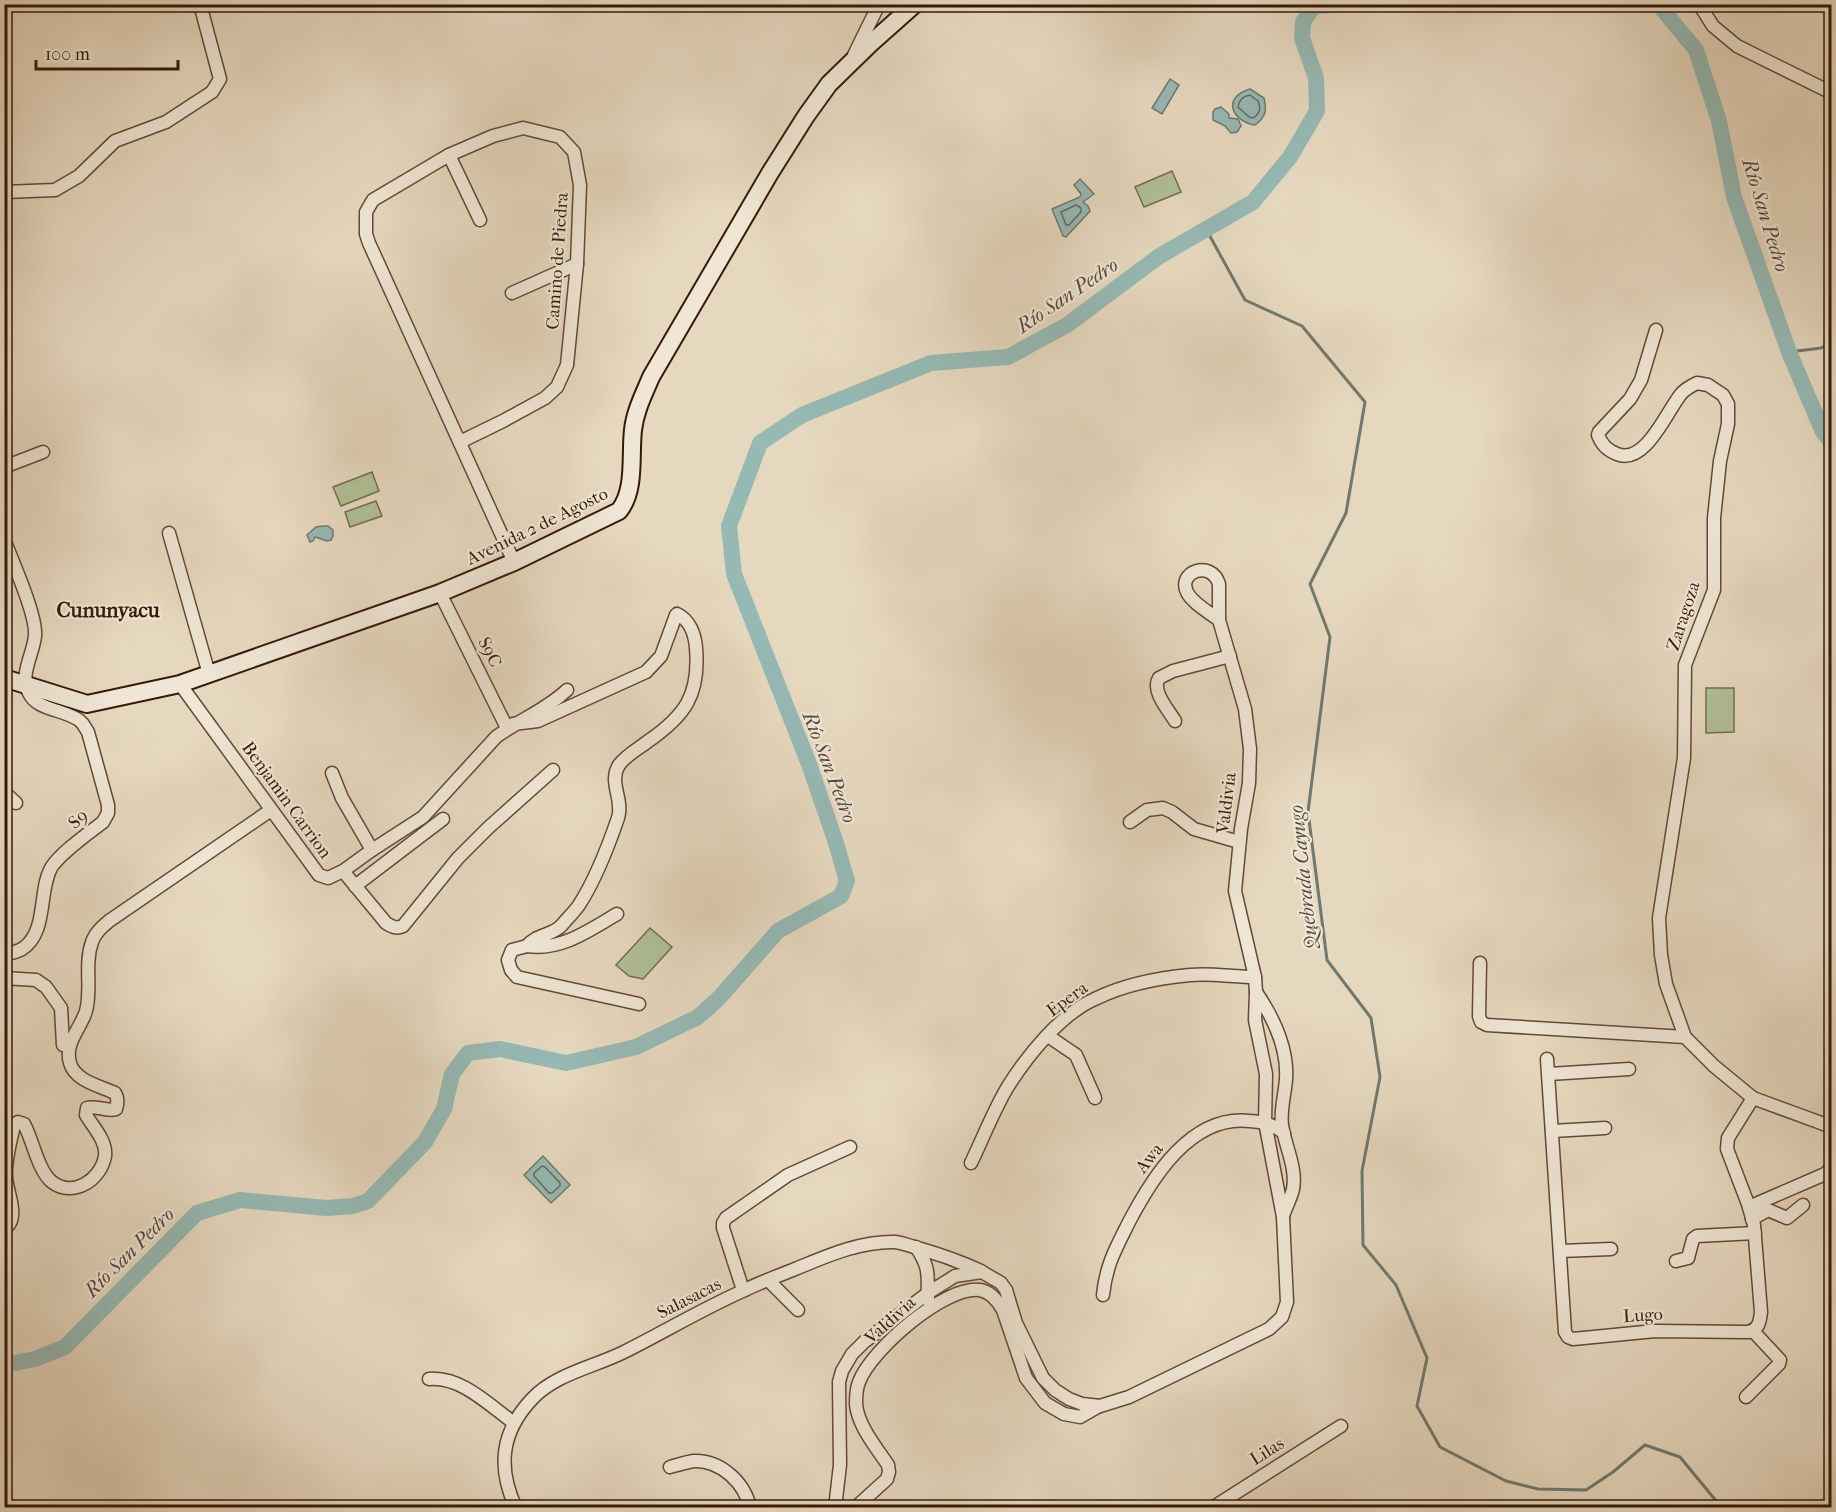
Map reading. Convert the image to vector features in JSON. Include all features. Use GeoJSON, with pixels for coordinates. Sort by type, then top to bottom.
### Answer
{"type":"FeatureCollection","features":[{"type":"Feature","properties":{"kind":"main road","name":"Avenida 2 de Agosto"},"geometry":{"type":"LineString","coordinates":[[4,678],[87,704],[180,684],[440,593],[514,562],[619,511],[624,504],[630,485],[633,427],[651,377],[770,173],[829,84],[915,4]]}},
{"type":"Feature","properties":{"kind":"street"},"geometry":{"type":"LineString","coordinates":[[4,192],[55,190],[79,176],[116,141],[166,122],[212,92],[220,79],[200,4]]}},
{"type":"Feature","properties":{"kind":"street"},"geometry":{"type":"LineString","coordinates":[[850,64],[879,4]]}},
{"type":"Feature","properties":{"kind":"street"},"geometry":{"type":"LineString","coordinates":[[1699,4],[1713,26],[1737,46],[1832,93]]}},
{"type":"Feature","properties":{"kind":"street","name":"Camino de Piedra"},"geometry":{"type":"LineString","coordinates":[[459,442],[546,398],[557,387],[567,365],[577,264],[580,185],[573,152],[560,137],[523,128],[493,136],[449,155],[373,200],[366,212],[366,234],[459,442],[514,562]]}},
{"type":"Feature","properties":{"kind":"street"},"geometry":{"type":"LineString","coordinates":[[449,155],[480,220]]}},
{"type":"Feature","properties":{"kind":"street"},"geometry":{"type":"LineString","coordinates":[[512,293],[577,264]]}},
{"type":"Feature","properties":{"kind":"street","name":"Zaragoza"},"geometry":{"type":"LineString","coordinates":[[1656,330],[1641,380],[1630,399],[1599,432],[1601,444],[1610,451],[1630,457],[1650,441],[1682,392],[1696,383],[1708,385],[1723,395],[1728,404],[1728,424],[1720,461],[1714,518],[1714,590],[1685,665],[1684,758],[1659,918],[1661,955],[1666,984],[1685,1037],[1714,1066],[1753,1098],[1832,1127]]}},
{"type":"Feature","properties":{"kind":"street"},"geometry":{"type":"LineString","coordinates":[[4,467],[43,452]]}},
{"type":"Feature","properties":{"kind":"street"},"geometry":{"type":"LineString","coordinates":[[169,533],[209,674]]}},
{"type":"Feature","properties":{"kind":"street"},"geometry":{"type":"LineString","coordinates":[[4,539],[33,617],[35,635],[24,683]]}},
{"type":"Feature","properties":{"kind":"street","name":"S9C"},"geometry":{"type":"LineString","coordinates":[[440,593],[510,726]]}},
{"type":"Feature","properties":{"kind":"street"},"geometry":{"type":"LineString","coordinates":[[510,726],[538,721],[646,672],[662,656],[675,615],[684,618],[690,626],[695,641],[698,669],[687,705],[666,728],[620,763],[615,778],[620,811],[592,883],[578,908],[560,927],[531,941],[527,946]]}},
{"type":"Feature","properties":{"kind":"street","name":"Valdivia"},"geometry":{"type":"LineString","coordinates":[[855,1508],[887,1479],[889,1472],[888,1465],[864,1428],[856,1407],[856,1392],[860,1380],[870,1363],[909,1323],[928,1308],[946,1299],[971,1290],[982,1291],[998,1301],[1043,1378],[1055,1390],[1070,1399],[1082,1404],[1100,1406],[1129,1397],[1269,1329],[1282,1317],[1287,1302],[1283,1217],[1265,1122],[1266,1074],[1255,1020],[1255,977],[1235,891],[1239,842],[1249,783],[1250,748],[1245,709],[1219,620]]}},
{"type":"Feature","properties":{"kind":"street"},"geometry":{"type":"LineString","coordinates":[[1175,721],[1157,692],[1156,681],[1173,671],[1230,656]]}},
{"type":"Feature","properties":{"kind":"street","name":"S9"},"geometry":{"type":"LineString","coordinates":[[4,956],[22,949],[32,939],[38,926],[51,869],[57,861],[103,822],[108,813],[108,805],[88,732],[82,722],[73,716],[36,702],[30,697],[24,683]]}},
{"type":"Feature","properties":{"kind":"street","name":"Benjamin Carrion"},"geometry":{"type":"LineString","coordinates":[[180,684],[319,875],[328,878],[343,871],[386,922],[393,927],[403,926],[458,858],[553,770]]}},
{"type":"Feature","properties":{"kind":"street"},"geometry":{"type":"LineString","coordinates":[[343,871],[423,818],[496,736],[553,702],[567,690]]}},
{"type":"Feature","properties":{"kind":"street"},"geometry":{"type":"LineString","coordinates":[[332,773],[342,798],[372,850]]}},
{"type":"Feature","properties":{"kind":"street"},"geometry":{"type":"LineString","coordinates":[[4,792],[16,803]]}},
{"type":"Feature","properties":{"kind":"street"},"geometry":{"type":"LineString","coordinates":[[1130,822],[1147,810],[1163,808],[1194,829],[1239,842]]}},
{"type":"Feature","properties":{"kind":"street"},"geometry":{"type":"LineString","coordinates":[[4,1227],[11,1223],[13,1213],[5,1176],[14,1126],[18,1122],[24,1124],[43,1171],[54,1184],[71,1189],[80,1188],[88,1183],[101,1167],[105,1156],[98,1131],[86,1115],[87,1108],[109,1111],[116,1109],[117,1097],[115,1093],[85,1080],[74,1070],[69,1054],[72,1038],[85,1014],[92,940],[109,921],[271,810]]}},
{"type":"Feature","properties":{"kind":"street"},"geometry":{"type":"LineString","coordinates":[[355,886],[443,819]]}},
{"type":"Feature","properties":{"kind":"street"},"geometry":{"type":"LineString","coordinates":[[617,914],[573,939],[550,946],[527,946],[513,950],[508,960],[511,970],[517,976],[639,1004]]}},
{"type":"Feature","properties":{"kind":"street"},"geometry":{"type":"LineString","coordinates":[[1480,963],[1479,1016],[1481,1022],[1487,1025],[1685,1037]]}},
{"type":"Feature","properties":{"kind":"street","name":"Epera"},"geometry":{"type":"LineString","coordinates":[[971,1163],[1007,1089],[1027,1060],[1064,1019],[1080,1007],[1095,998],[1134,984],[1192,975],[1255,977]]}},
{"type":"Feature","properties":{"kind":"street"},"geometry":{"type":"LineString","coordinates":[[4,978],[36,980],[51,993],[61,1008],[63,1046]]}},
{"type":"Feature","properties":{"kind":"street","name":"Valdivia"},"geometry":{"type":"LineString","coordinates":[[1256,992],[1267,1007],[1286,1059],[1282,1124],[1293,1173],[1293,1189],[1283,1217]]}},
{"type":"Feature","properties":{"kind":"street"},"geometry":{"type":"LineString","coordinates":[[1048,1036],[1076,1055],[1095,1098]]}},
{"type":"Feature","properties":{"kind":"street","name":"Lugo"},"geometry":{"type":"LineString","coordinates":[[1547,1059],[1565,1332],[1573,1339],[1655,1331],[1753,1331]]}},
{"type":"Feature","properties":{"kind":"street"},"geometry":{"type":"LineString","coordinates":[[1549,1074],[1629,1069]]}},
{"type":"Feature","properties":{"kind":"street"},"geometry":{"type":"LineString","coordinates":[[1746,1397],[1779,1364],[1780,1360],[1753,1331],[1760,1322],[1761,1312],[1755,1233],[1751,1213],[1727,1149],[1727,1143],[1753,1098]]}},
{"type":"Feature","properties":{"kind":"street","name":"Awa"},"geometry":{"type":"LineString","coordinates":[[1103,1295],[1110,1260],[1143,1196],[1160,1169],[1177,1151],[1199,1134],[1213,1126],[1227,1122],[1244,1120],[1265,1122],[1284,1133]]}},
{"type":"Feature","properties":{"kind":"street"},"geometry":{"type":"LineString","coordinates":[[1552,1131],[1605,1128]]}},
{"type":"Feature","properties":{"kind":"street"},"geometry":{"type":"LineString","coordinates":[[1831,1144],[1832,1149]]}},
{"type":"Feature","properties":{"kind":"street"},"geometry":{"type":"LineString","coordinates":[[743,1290],[723,1228],[726,1218],[788,1174],[850,1148]]}},
{"type":"Feature","properties":{"kind":"street"},"geometry":{"type":"LineString","coordinates":[[1751,1213],[1825,1174],[1832,1167]]}},
{"type":"Feature","properties":{"kind":"street"},"geometry":{"type":"LineString","coordinates":[[1751,1213],[1768,1210],[1787,1218],[1803,1205]]}},
{"type":"Feature","properties":{"kind":"street"},"geometry":{"type":"LineString","coordinates":[[1676,1261],[1688,1258],[1693,1239],[1697,1236],[1755,1233]]}},
{"type":"Feature","properties":{"kind":"street","name":"Salasacas"},"geometry":{"type":"LineString","coordinates":[[516,1508],[508,1490],[504,1464],[507,1438],[514,1423],[533,1397],[552,1382],[621,1353],[743,1290],[836,1251],[894,1242],[953,1258],[1001,1283],[1006,1290],[1012,1324]]}},
{"type":"Feature","properties":{"kind":"street"},"geometry":{"type":"LineString","coordinates":[[916,1247],[928,1268],[928,1308]]}},
{"type":"Feature","properties":{"kind":"street"},"geometry":{"type":"LineString","coordinates":[[1560,1251],[1611,1249]]}},
{"type":"Feature","properties":{"kind":"street"},"geometry":{"type":"LineString","coordinates":[[835,1508],[840,1465],[839,1382],[842,1371],[852,1354],[864,1342],[928,1293],[955,1276],[982,1272]]}},
{"type":"Feature","properties":{"kind":"street"},"geometry":{"type":"LineString","coordinates":[[768,1280],[798,1310]]}},
{"type":"Feature","properties":{"kind":"street"},"geometry":{"type":"LineString","coordinates":[[429,1379],[441,1378],[457,1384],[514,1423]]}},
{"type":"Feature","properties":{"kind":"street","name":"Lilas"},"geometry":{"type":"LineString","coordinates":[[1212,1508],[1341,1426]]}},
{"type":"Feature","properties":{"kind":"street"},"geometry":{"type":"LineString","coordinates":[[670,1467],[694,1461],[712,1464],[740,1483],[750,1508]]}},
{"type":"Feature","properties":{"kind":"green space"},"geometry":{"type":"Polygon","coordinates":[[[1172,171],[1181,192],[1144,207],[1135,187],[1172,171]]]}},
{"type":"Feature","properties":{"kind":"green space"},"geometry":{"type":"Polygon","coordinates":[[[372,472],[379,491],[341,506],[333,487],[372,472]]]}},
{"type":"Feature","properties":{"kind":"green space"},"geometry":{"type":"Polygon","coordinates":[[[376,501],[382,516],[350,527],[345,512],[376,501]]]}},
{"type":"Feature","properties":{"kind":"green space"},"geometry":{"type":"Polygon","coordinates":[[[1706,688],[1734,688],[1734,732],[1706,733],[1706,688]]]}},
{"type":"Feature","properties":{"kind":"green space"},"geometry":{"type":"Polygon","coordinates":[[[650,928],[672,947],[643,979],[629,976],[616,965],[650,928]]]}},
{"type":"Feature","properties":{"kind":"water"},"geometry":{"type":"Polygon","coordinates":[[[1170,79],[1179,85],[1162,114],[1152,108],[1170,79]]]}},
{"type":"Feature","properties":{"kind":"water"},"geometry":{"type":"Polygon","coordinates":[[[1250,89],[1264,98],[1265,102],[1263,116],[1255,125],[1240,119],[1233,108],[1236,97],[1250,89]]]}},
{"type":"Feature","properties":{"kind":"water"},"geometry":{"type":"Polygon","coordinates":[[[1221,107],[1229,114],[1229,118],[1238,119],[1241,126],[1237,132],[1231,133],[1225,126],[1213,120],[1213,112],[1221,107]]]}},
{"type":"Feature","properties":{"kind":"water"},"geometry":{"type":"Polygon","coordinates":[[[1080,179],[1094,194],[1083,202],[1090,211],[1066,237],[1063,236],[1052,209],[1080,197],[1081,194],[1074,185],[1080,179]]]}},
{"type":"Feature","properties":{"kind":"water"},"geometry":{"type":"Polygon","coordinates":[[[328,526],[333,530],[331,540],[315,537],[310,542],[307,535],[316,527],[328,526]]]}},
{"type":"Feature","properties":{"kind":"water"},"geometry":{"type":"Polygon","coordinates":[[[543,1156],[570,1185],[551,1203],[524,1175],[543,1156]]]}},
{"type":"Feature","properties":{"kind":"waterway","name":"Río San Pedro"},"geometry":{"type":"LineString","coordinates":[[4,1365],[35,1359],[65,1347],[197,1213],[240,1200],[326,1208],[353,1206],[368,1201],[425,1142],[444,1109],[452,1074],[468,1053],[500,1049],[566,1063],[636,1047],[698,1017],[719,998],[778,931],[841,896],[847,881],[836,843],[809,764],[734,574],[729,526],[760,443],[802,415],[931,363],[1008,357],[1067,325],[1158,257],[1253,202],[1290,157],[1317,111],[1316,78],[1302,38],[1303,22],[1314,6],[1349,4]]}},
{"type":"Feature","properties":{"kind":"waterway","name":"Río San Pedro"},"geometry":{"type":"LineString","coordinates":[[1658,4],[1696,50],[1719,121],[1734,197],[1789,352],[1823,432],[1832,443]]}},
{"type":"Feature","properties":{"kind":"waterway","name":"Quebrada Cayugo"},"geometry":{"type":"LineString","coordinates":[[1206,229],[1245,300],[1302,326],[1365,402],[1346,513],[1310,584],[1330,637],[1308,812],[1327,960],[1371,1018],[1380,1077],[1362,1171],[1363,1245],[1396,1285],[1427,1358],[1417,1406],[1440,1447],[1506,1481],[1538,1489],[1586,1490],[1613,1472],[1645,1445],[1680,1457],[1722,1508]]}},
{"type":"Feature","properties":{"kind":"waterway"},"geometry":{"type":"LineString","coordinates":[[1789,352],[1821,348],[1832,342]]}},
{"type":"Feature","properties":{"kind":"waterway","name":"Quebrada Cayugo"},"geometry":{"type":"LineString","coordinates":[[1814,1508],[1832,1507]]}},
{"type":"Feature","properties":{"kind":"district","name":"Cununyacu"},"geometry":{"type":"Point","coordinates":[108,610]}}]}
